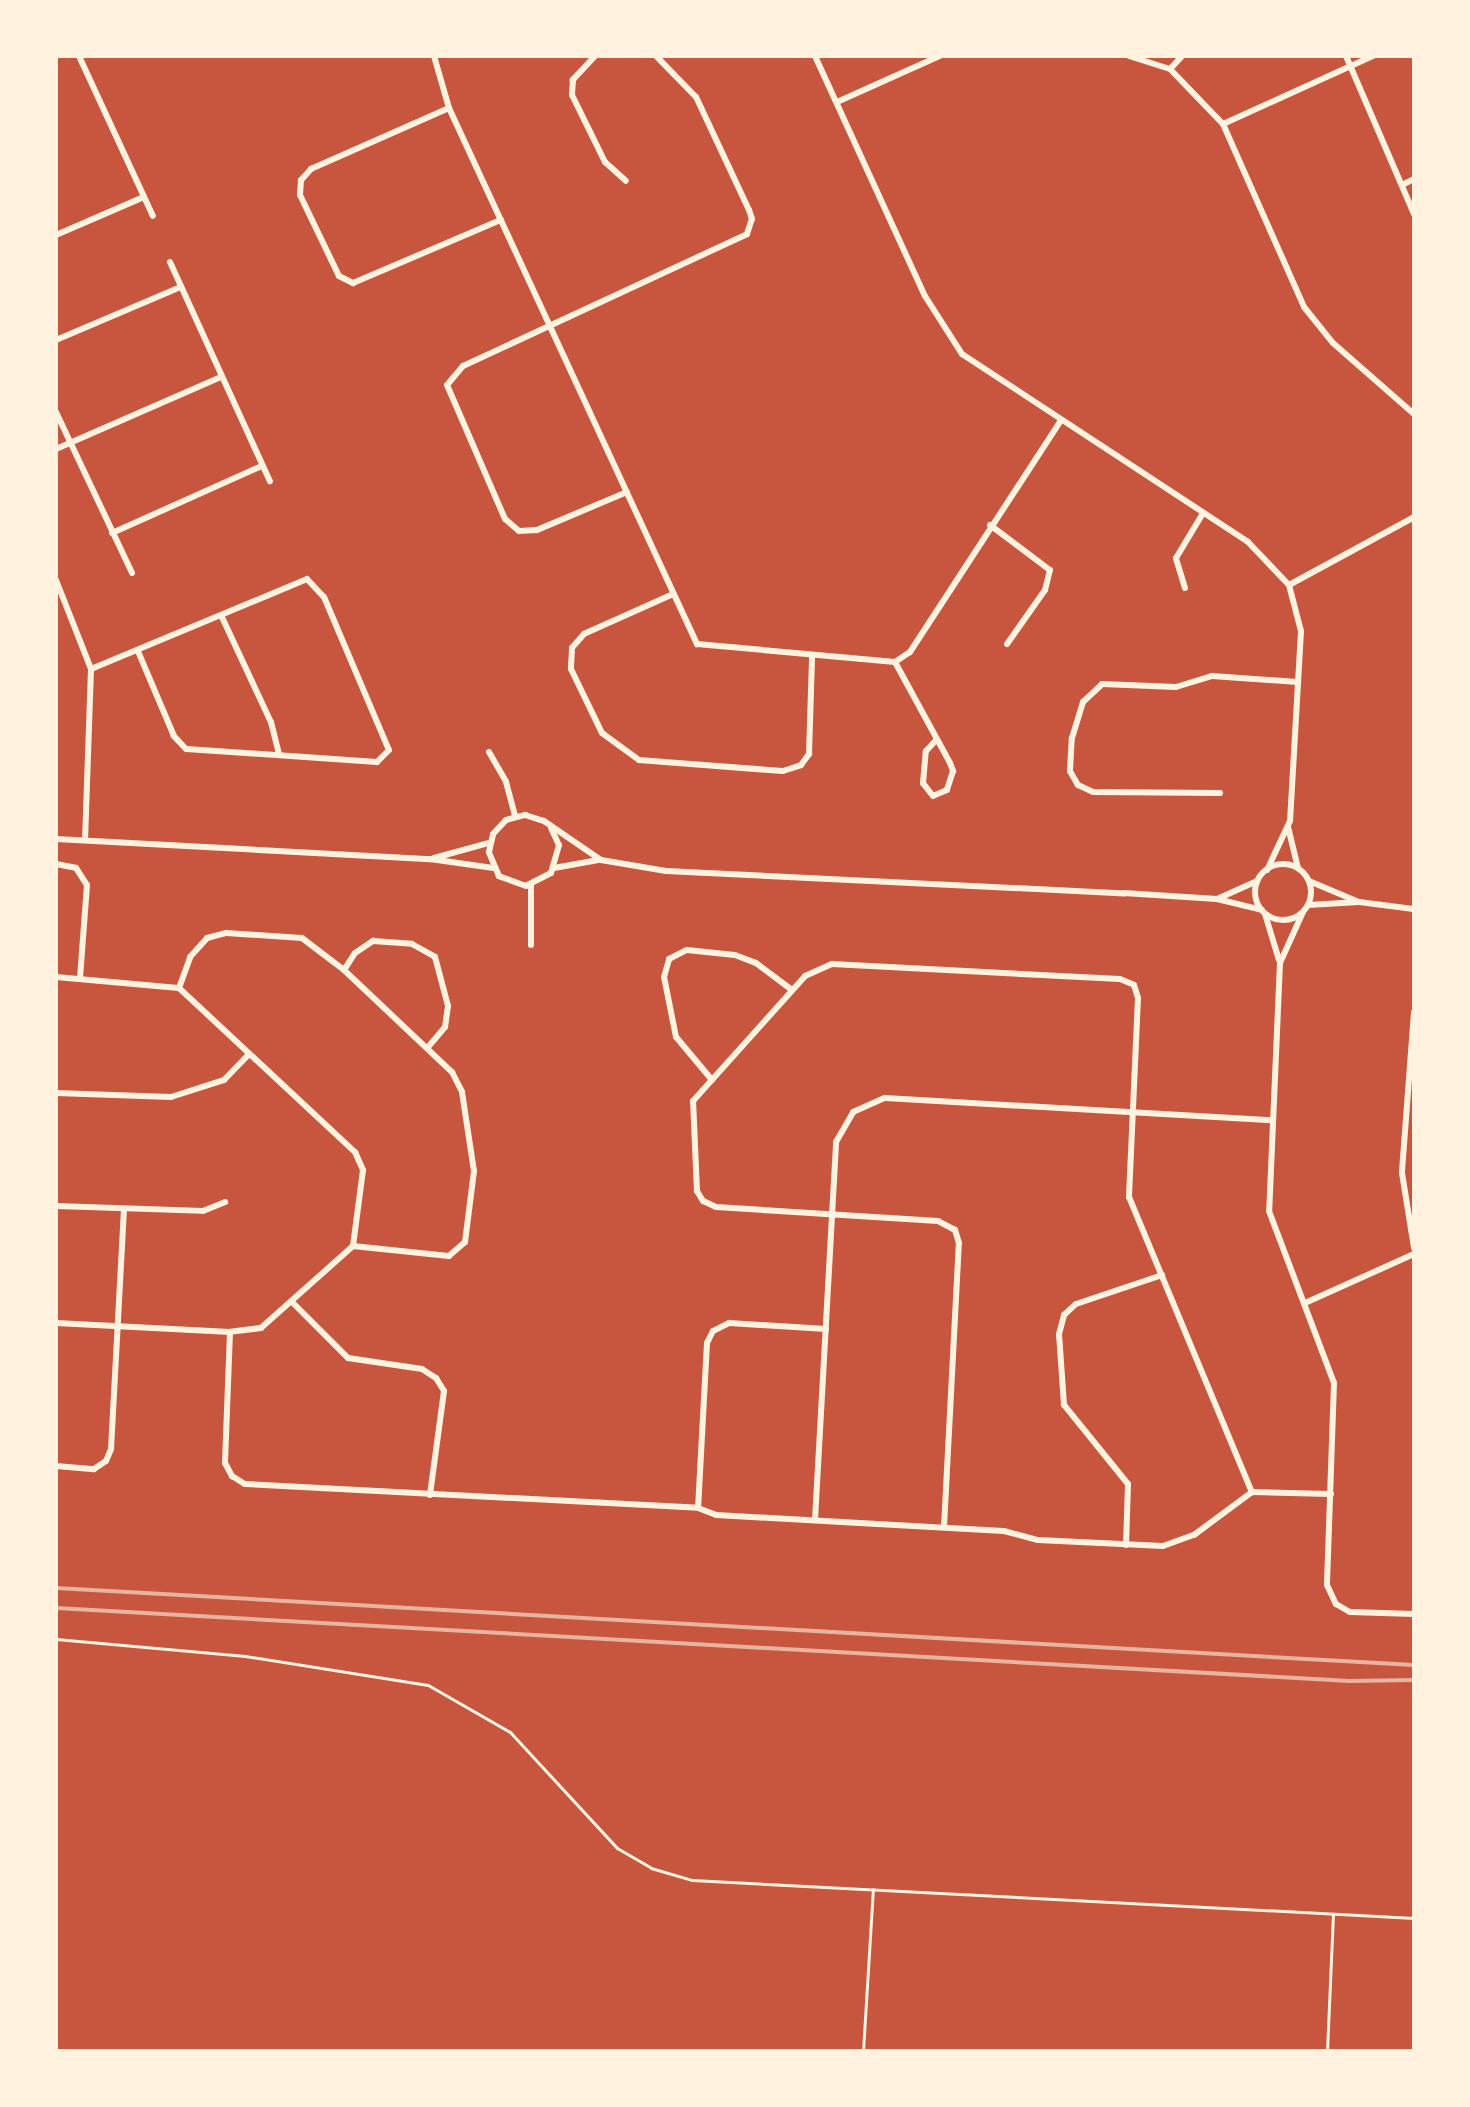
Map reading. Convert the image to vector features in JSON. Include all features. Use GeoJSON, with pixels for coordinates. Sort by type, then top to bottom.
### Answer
{"type":"FeatureCollection","features":[{"type":"Feature","properties":{"kind":"street"},"geometry":{"type":"LineString","coordinates":[[79,56],[153,216]]}},
{"type":"Feature","properties":{"kind":"street"},"geometry":{"type":"LineString","coordinates":[[434,56],[449,108],[627,492],[671,595],[697,644],[895,662],[910,652],[1061,420]]}},
{"type":"Feature","properties":{"kind":"street"},"geometry":{"type":"LineString","coordinates":[[595,56],[573,80],[572,95],[605,162],[626,181]]}},
{"type":"Feature","properties":{"kind":"street"},"geometry":{"type":"LineString","coordinates":[[627,492],[537,530],[519,531],[505,519],[457,416],[447,385],[457,370],[727,247],[751,227],[749,210],[696,97],[656,56]]}},
{"type":"Feature","properties":{"kind":"street"},"geometry":{"type":"LineString","coordinates":[[815,56],[946,336],[962,354],[1267,557],[1289,585],[1301,631],[1288,827],[1298,868],[1309,881],[1359,902]]}},
{"type":"Feature","properties":{"kind":"street"},"geometry":{"type":"LineString","coordinates":[[837,102],[940,56]]}},
{"type":"Feature","properties":{"kind":"street"},"geometry":{"type":"LineString","coordinates":[[1129,56],[1170,69],[1223,124],[1316,326],[1414,414]]}},
{"type":"Feature","properties":{"kind":"street"},"geometry":{"type":"LineString","coordinates":[[1170,69],[1182,56]]}},
{"type":"Feature","properties":{"kind":"street"},"geometry":{"type":"LineString","coordinates":[[1346,56],[1414,214]]}},
{"type":"Feature","properties":{"kind":"street"},"geometry":{"type":"LineString","coordinates":[[1223,124],[1373,56]]}},
{"type":"Feature","properties":{"kind":"street"},"geometry":{"type":"LineString","coordinates":[[449,108],[311,169],[301,180],[300,195],[339,276],[353,283],[501,220]]}},
{"type":"Feature","properties":{"kind":"street"},"geometry":{"type":"LineString","coordinates":[[1402,185],[1414,179]]}},
{"type":"Feature","properties":{"kind":"street"},"geometry":{"type":"LineString","coordinates":[[57,231],[144,197]]}},
{"type":"Feature","properties":{"kind":"street"},"geometry":{"type":"LineString","coordinates":[[170,262],[270,481]]}},
{"type":"Feature","properties":{"kind":"street"},"geometry":{"type":"LineString","coordinates":[[56,340],[181,287]]}},
{"type":"Feature","properties":{"kind":"street"},"geometry":{"type":"LineString","coordinates":[[56,449],[221,377]]}},
{"type":"Feature","properties":{"kind":"street"},"geometry":{"type":"LineString","coordinates":[[56,412],[132,573]]}},
{"type":"Feature","properties":{"kind":"street"},"geometry":{"type":"LineString","coordinates":[[112,533],[262,466]]}},
{"type":"Feature","properties":{"kind":"street"},"geometry":{"type":"LineString","coordinates":[[1185,588],[1176,558],[1203,513]]}},
{"type":"Feature","properties":{"kind":"street"},"geometry":{"type":"LineString","coordinates":[[1289,585],[1414,517]]}},
{"type":"Feature","properties":{"kind":"street"},"geometry":{"type":"LineString","coordinates":[[990,525],[1050,570],[1045,590],[1007,644]]}},
{"type":"Feature","properties":{"kind":"street"},"geometry":{"type":"LineString","coordinates":[[91,669],[301,578],[315,584],[390,746],[377,762],[182,747],[138,651]]}},
{"type":"Feature","properties":{"kind":"street"},"geometry":{"type":"LineString","coordinates":[[56,580],[60,600],[91,669],[85,840]]}},
{"type":"Feature","properties":{"kind":"street"},"geometry":{"type":"LineString","coordinates":[[671,595],[584,634],[570,658],[602,733],[639,760],[796,769],[809,754],[812,656]]}},
{"type":"Feature","properties":{"kind":"street"},"geometry":{"type":"LineString","coordinates":[[221,615],[271,722],[279,755]]}},
{"type":"Feature","properties":{"kind":"street"},"geometry":{"type":"LineString","coordinates":[[895,662],[937,739],[953,771],[947,790],[933,796],[923,783],[926,751],[937,739]]}},
{"type":"Feature","properties":{"kind":"street"},"geometry":{"type":"LineString","coordinates":[[1220,793],[1093,792],[1078,785],[1070,771],[1072,738],[1083,702],[1102,684],[1176,687],[1212,676],[1298,682]]}},
{"type":"Feature","properties":{"kind":"street"},"geometry":{"type":"LineString","coordinates":[[489,752],[506,782],[515,816]]}},
{"type":"Feature","properties":{"kind":"street"},"geometry":{"type":"LineString","coordinates":[[601,860],[535,817],[515,816],[499,826],[489,843],[493,868],[507,882],[531,885],[554,868],[601,860],[710,874],[1217,899],[1289,920],[1306,908],[1359,902],[1414,909]]}},
{"type":"Feature","properties":{"kind":"street"},"geometry":{"type":"LineString","coordinates":[[1217,899],[1259,879],[1267,870],[1288,827]]}},
{"type":"Feature","properties":{"kind":"street"},"geometry":{"type":"LineString","coordinates":[[551,828],[559,845],[554,868]]}},
{"type":"Feature","properties":{"kind":"street"},"geometry":{"type":"LineString","coordinates":[[56,839],[430,859],[493,868]]}},
{"type":"Feature","properties":{"kind":"street"},"geometry":{"type":"LineString","coordinates":[[430,859],[489,843]]}},
{"type":"Feature","properties":{"kind":"street"},"geometry":{"type":"LineString","coordinates":[[56,864],[82,873],[87,885],[80,979]]}},
{"type":"Feature","properties":{"kind":"street"},"geometry":{"type":"LineString","coordinates":[[1267,870],[1282,864],[1298,868]]}},
{"type":"Feature","properties":{"kind":"street"},"geometry":{"type":"LineString","coordinates":[[1259,879],[1256,892],[1280,963],[1269,1211],[1334,1383],[1326,1578],[1331,1598],[1350,1612],[1414,1614]]}},
{"type":"Feature","properties":{"kind":"street"},"geometry":{"type":"LineString","coordinates":[[1280,963],[1306,908],[1309,881]]}},
{"type":"Feature","properties":{"kind":"street"},"geometry":{"type":"LineString","coordinates":[[531,885],[531,945]]}},
{"type":"Feature","properties":{"kind":"street"},"geometry":{"type":"LineString","coordinates":[[179,988],[197,945],[216,934],[302,938],[344,970],[428,1047],[462,1092],[474,1171],[465,1242],[449,1256],[353,1246]]}},
{"type":"Feature","properties":{"kind":"street"},"geometry":{"type":"LineString","coordinates":[[344,970],[355,953],[373,941],[412,944],[435,957],[448,1006],[445,1027],[428,1047]]}},
{"type":"Feature","properties":{"kind":"street"},"geometry":{"type":"LineString","coordinates":[[712,1080],[676,1037],[664,977],[669,959],[687,950],[735,955],[756,963],[792,990]]}},
{"type":"Feature","properties":{"kind":"street"},"geometry":{"type":"LineString","coordinates":[[944,1527],[959,1238],[943,1222],[716,1207],[701,1198],[690,1118],[693,1101],[805,976],[832,964],[1125,979],[1138,993],[1129,1197],[1252,1492]]}},
{"type":"Feature","properties":{"kind":"street"},"geometry":{"type":"LineString","coordinates":[[56,977],[179,988],[359,1157],[363,1178],[353,1246],[293,1303],[261,1328],[230,1332],[56,1323]]}},
{"type":"Feature","properties":{"kind":"street"},"geometry":{"type":"LineString","coordinates":[[1414,1012],[1402,1173],[1414,1248]]}},
{"type":"Feature","properties":{"kind":"street"},"geometry":{"type":"LineString","coordinates":[[56,1093],[171,1097],[224,1080],[249,1054]]}},
{"type":"Feature","properties":{"kind":"street"},"geometry":{"type":"LineString","coordinates":[[815,1520],[836,1142],[847,1118],[868,1103],[885,1098],[1271,1120]]}},
{"type":"Feature","properties":{"kind":"street"},"geometry":{"type":"LineString","coordinates":[[56,1206],[124,1211],[203,1211],[225,1202]]}},
{"type":"Feature","properties":{"kind":"street"},"geometry":{"type":"LineString","coordinates":[[56,1466],[94,1469],[110,1455],[124,1211]]}},
{"type":"Feature","properties":{"kind":"street"},"geometry":{"type":"LineString","coordinates":[[1305,1303],[1414,1254]]}},
{"type":"Feature","properties":{"kind":"street"},"geometry":{"type":"LineString","coordinates":[[1126,1545],[1128,1484],[1064,1405],[1059,1334],[1064,1315],[1076,1304],[1162,1275]]}},
{"type":"Feature","properties":{"kind":"street"},"geometry":{"type":"LineString","coordinates":[[293,1303],[348,1358],[422,1369],[436,1378],[444,1391],[430,1495]]}},
{"type":"Feature","properties":{"kind":"street"},"geometry":{"type":"LineString","coordinates":[[698,1508],[707,1343],[713,1331],[729,1323],[826,1329]]}},
{"type":"Feature","properties":{"kind":"street"},"geometry":{"type":"LineString","coordinates":[[230,1332],[225,1463],[232,1476],[245,1484],[698,1508],[716,1515],[944,1527],[1126,1545],[1180,1543],[1252,1492],[1331,1494]]}},
{"type":"Feature","properties":{"kind":"lane"},"geometry":{"type":"LineString","coordinates":[[56,1639],[245,1656],[428,1685],[510,1732],[617,1848],[651,1868],[692,1880],[1414,1918]]}},
{"type":"Feature","properties":{"kind":"lane"},"geometry":{"type":"LineString","coordinates":[[863,2051],[873,1889]]}},
{"type":"Feature","properties":{"kind":"lane"},"geometry":{"type":"LineString","coordinates":[[1327,2051],[1333,1914]]}},
{"type":"Feature","properties":{"kind":"railway"},"geometry":{"type":"LineString","coordinates":[[56,1588],[1414,1665]]}},
{"type":"Feature","properties":{"kind":"railway"},"geometry":{"type":"LineString","coordinates":[[56,1608],[1349,1681],[1414,1680]]}}]}
